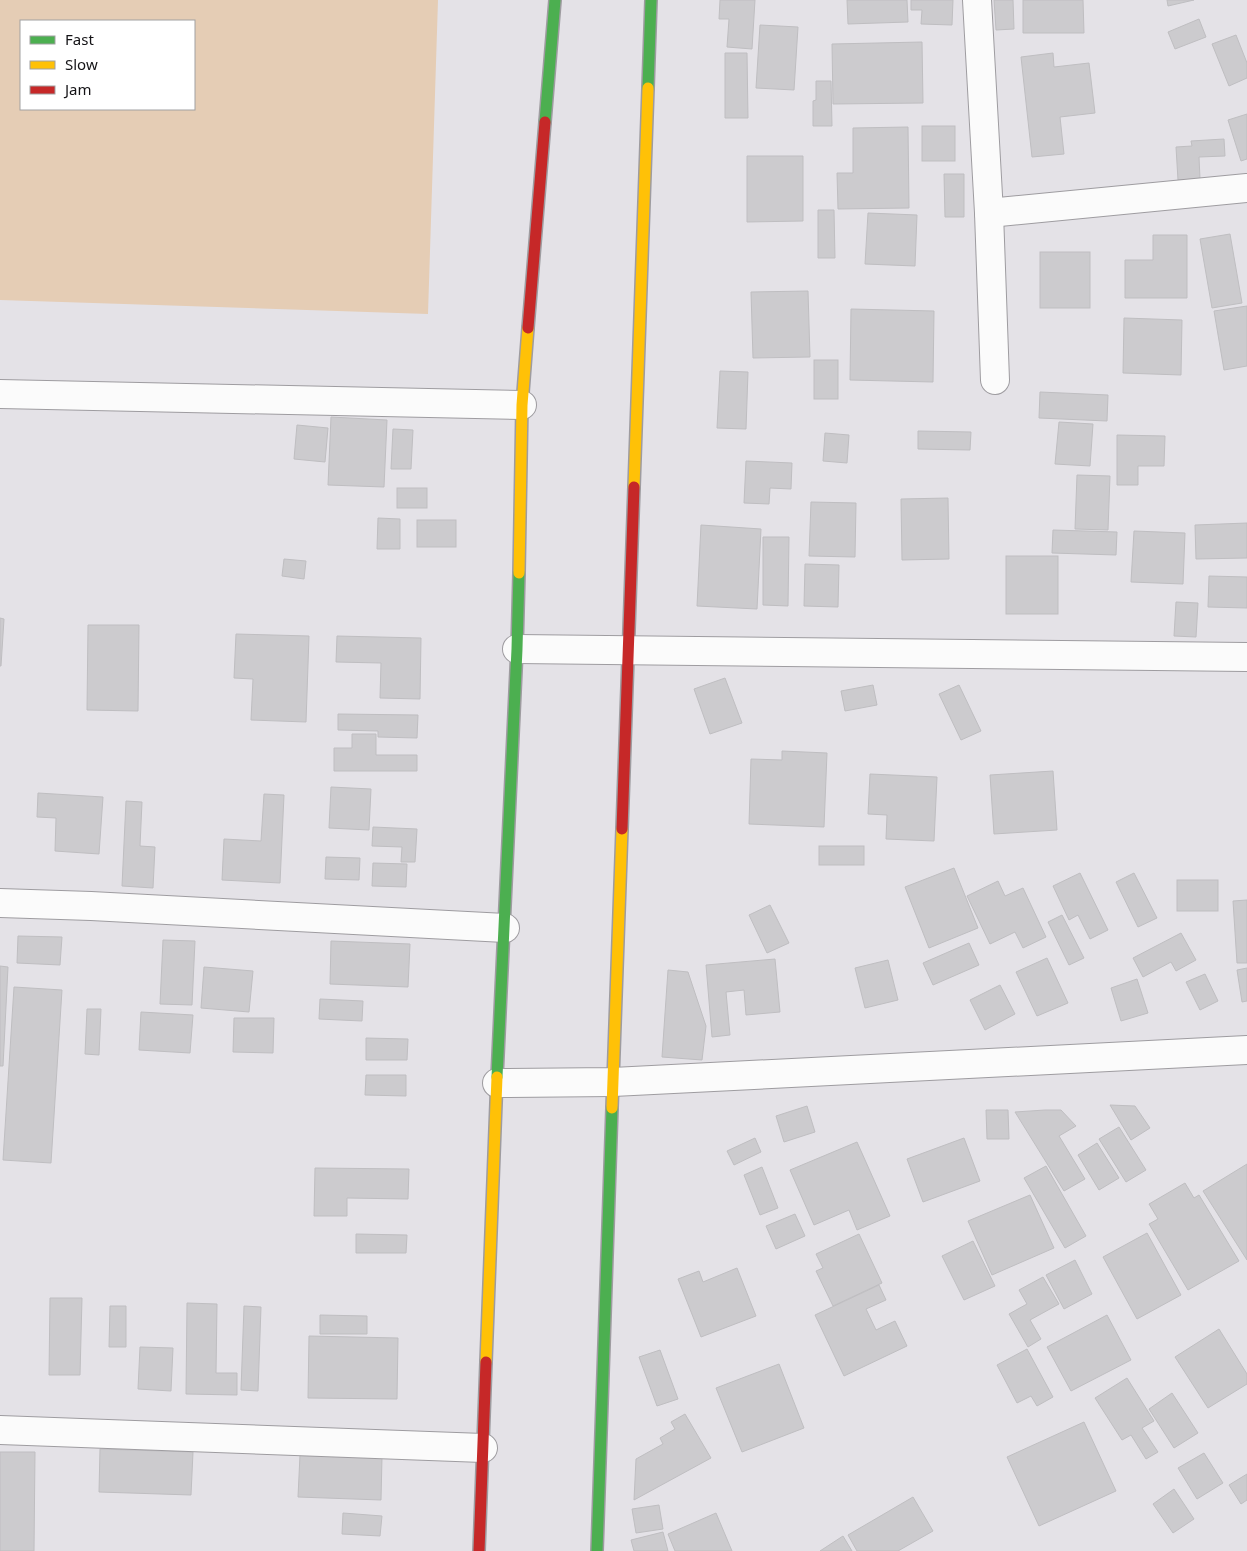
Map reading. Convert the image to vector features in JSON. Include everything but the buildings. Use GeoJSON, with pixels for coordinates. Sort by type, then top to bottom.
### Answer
{"type":"FeatureCollection","features":[{"type":"Feature","properties":{"kind":"main road"},"geometry":{"type":"LineString","coordinates":[[479,1551],[516,648],[522,405],[555,0]]}},
{"type":"Feature","properties":{"kind":"main road"},"geometry":{"type":"LineString","coordinates":[[597,1551],[651,0]]}},
{"type":"Feature","properties":{"kind":"street"},"geometry":{"type":"LineString","coordinates":[[977,0],[989,213],[994,380]]}},
{"type":"Feature","properties":{"kind":"street"},"geometry":{"type":"LineString","coordinates":[[989,213],[1247,188]]}},
{"type":"Feature","properties":{"kind":"street"},"geometry":{"type":"LineString","coordinates":[[0,394],[522,405]]}},
{"type":"Feature","properties":{"kind":"street"},"geometry":{"type":"LineString","coordinates":[[516,648],[1247,657]]}},
{"type":"Feature","properties":{"kind":"street"},"geometry":{"type":"LineString","coordinates":[[0,903],[91,906],[505,928]]}},
{"type":"Feature","properties":{"kind":"street"},"geometry":{"type":"LineString","coordinates":[[497,1083],[613,1082],[1247,1050]]}},
{"type":"Feature","properties":{"kind":"street"},"geometry":{"type":"LineString","coordinates":[[0,1430],[483,1448]]}},
{"type":"Feature","properties":{"kind":"shaded area"},"geometry":{"type":"Polygon","coordinates":[[[0,0],[438,0],[428,314],[0,300],[0,0]]]}},
{"type":"Feature","properties":{"kind":"traffic: fast"},"geometry":{"type":"LineString","coordinates":[[545,122],[555,0]]}},
{"type":"Feature","properties":{"kind":"traffic: fast"},"geometry":{"type":"LineString","coordinates":[[648,88],[651,0]]}},
{"type":"Feature","properties":{"kind":"traffic: fast"},"geometry":{"type":"LineString","coordinates":[[497,1077],[519,573]]}},
{"type":"Feature","properties":{"kind":"traffic: fast"},"geometry":{"type":"LineString","coordinates":[[597,1551],[612,1108]]}},
{"type":"Feature","properties":{"kind":"traffic: slow"},"geometry":{"type":"LineString","coordinates":[[634,487],[648,88]]}},
{"type":"Feature","properties":{"kind":"traffic: slow"},"geometry":{"type":"LineString","coordinates":[[519,573],[522,405],[528,328]]}},
{"type":"Feature","properties":{"kind":"traffic: slow"},"geometry":{"type":"LineString","coordinates":[[612,1108],[622,829]]}},
{"type":"Feature","properties":{"kind":"traffic: slow"},"geometry":{"type":"LineString","coordinates":[[486,1362],[497,1077]]}},
{"type":"Feature","properties":{"kind":"traffic: jam"},"geometry":{"type":"LineString","coordinates":[[528,328],[545,122]]}},
{"type":"Feature","properties":{"kind":"traffic: jam"},"geometry":{"type":"LineString","coordinates":[[622,829],[634,487]]}},
{"type":"Feature","properties":{"kind":"traffic: jam"},"geometry":{"type":"LineString","coordinates":[[479,1551],[486,1362]]}}]}
